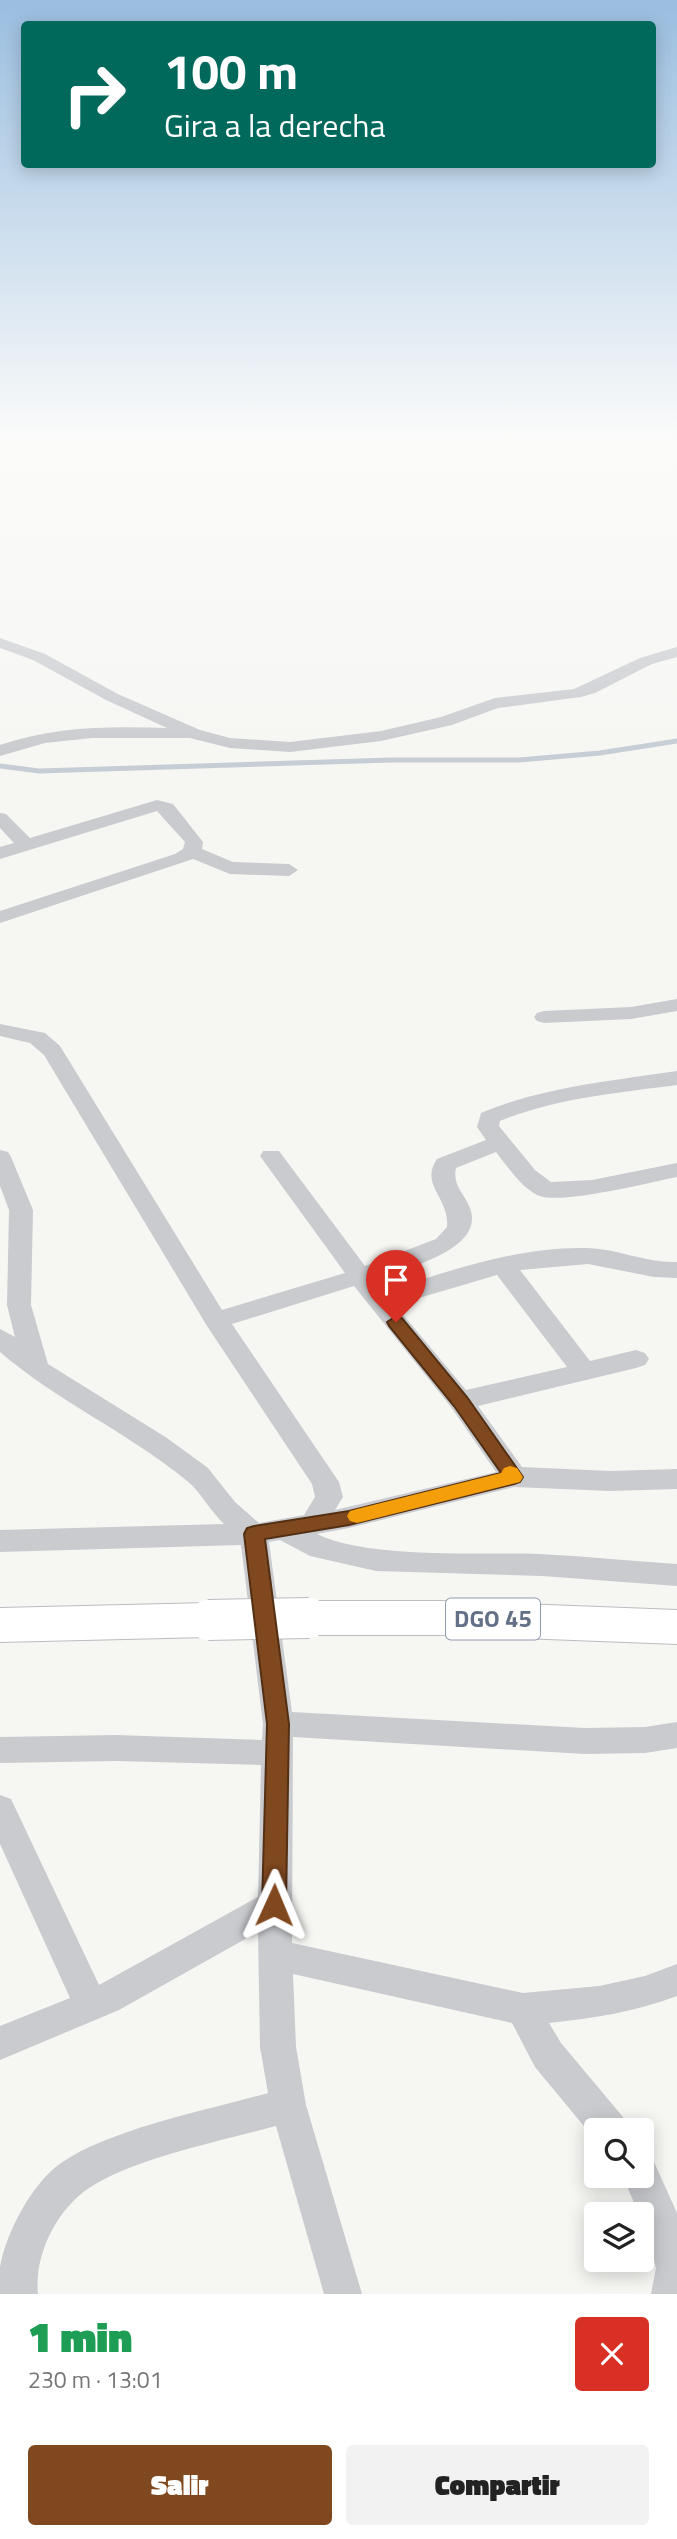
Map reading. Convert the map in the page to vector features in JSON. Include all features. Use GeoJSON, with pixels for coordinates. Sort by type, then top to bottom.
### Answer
{"type":"FeatureCollection","features":[{"type":"Feature","properties":{"kind":"highway","name":"DGO 45"},"geometry":{"type":"LineString","coordinates":[[0,1625],[309,1618],[519,1620],[677,1627]]}},
{"type":"Feature","properties":{"kind":"street"},"geometry":{"type":"LineString","coordinates":[[0,643],[39,657],[112,697],[194,734],[230,743],[290,747],[381,736],[446,721],[495,703],[589,690],[629,668],[677,652]]}},
{"type":"Feature","properties":{"kind":"street"},"geometry":{"type":"LineString","coordinates":[[0,751],[25,743],[95,733],[194,734]]}},
{"type":"Feature","properties":{"kind":"street"},"geometry":{"type":"LineString","coordinates":[[0,853],[156,805],[167,808],[188,831],[194,842],[192,851]]}},
{"type":"Feature","properties":{"kind":"street"},"geometry":{"type":"LineString","coordinates":[[0,818],[26,844]]}},
{"type":"Feature","properties":{"kind":"street"},"geometry":{"type":"LineString","coordinates":[[0,917],[160,866],[192,851],[230,868],[289,870]]}},
{"type":"Feature","properties":{"kind":"street"},"geometry":{"type":"LineString","coordinates":[[544,1017],[631,1013],[677,1005]]}},
{"type":"Feature","properties":{"kind":"street"},"geometry":{"type":"LineString","coordinates":[[0,1030],[37,1038],[52,1051],[216,1320],[325,1482],[329,1497],[314,1522]]}},
{"type":"Feature","properties":{"kind":"street"},"geometry":{"type":"LineString","coordinates":[[677,1077],[502,1111],[489,1118],[488,1128],[527,1175],[546,1190],[592,1187],[677,1170]]}},
{"type":"Feature","properties":{"kind":"street"},"geometry":{"type":"LineString","coordinates":[[216,1320],[361,1276],[445,1244],[459,1229],[460,1211],[444,1188],[441,1175],[445,1164],[476,1149],[498,1143]]}},
{"type":"Feature","properties":{"kind":"street"},"geometry":{"type":"LineString","coordinates":[[271,1156],[379,1303],[460,1401],[514,1477]]}},
{"type":"Feature","properties":{"kind":"street"},"geometry":{"type":"LineString","coordinates":[[0,1157],[21,1210],[19,1305],[36,1369]]}},
{"type":"Feature","properties":{"kind":"street"},"geometry":{"type":"LineString","coordinates":[[379,1303],[447,1280],[556,1258],[591,1256],[648,1269],[677,1270]]}},
{"type":"Feature","properties":{"kind":"street"},"geometry":{"type":"LineString","coordinates":[[505,1268],[585,1372]]}},
{"type":"Feature","properties":{"kind":"street"},"geometry":{"type":"LineString","coordinates":[[0,1338],[36,1369],[157,1445],[198,1475],[225,1509],[268,1531],[320,1548],[376,1560],[542,1565],[677,1575]]}},
{"type":"Feature","properties":{"kind":"street"},"geometry":{"type":"LineString","coordinates":[[460,1401],[636,1359]]}},
{"type":"Feature","properties":{"kind":"street"},"geometry":{"type":"LineString","coordinates":[[0,1541],[268,1531],[349,1518],[514,1477],[610,1481],[677,1479]]}},
{"type":"Feature","properties":{"kind":"street"},"geometry":{"type":"LineString","coordinates":[[268,1531],[278,1739],[274,1905],[278,2047],[288,2105],[343,2294]]}},
{"type":"Feature","properties":{"kind":"street"},"geometry":{"type":"LineString","coordinates":[[0,1750],[116,1748],[278,1739],[585,1741],[645,1740],[677,1735]]}},
{"type":"Feature","properties":{"kind":"street"},"geometry":{"type":"LineString","coordinates":[[0,1810],[91,2006]]}},
{"type":"Feature","properties":{"kind":"street"},"geometry":{"type":"LineString","coordinates":[[0,2042],[91,2006],[170,1966],[274,1905]]}},
{"type":"Feature","properties":{"kind":"street"},"geometry":{"type":"LineString","coordinates":[[276,1954],[523,2009],[599,2002],[677,1980]]}},
{"type":"Feature","properties":{"kind":"street"},"geometry":{"type":"LineString","coordinates":[[523,2009],[548,2055],[600,2118]]}},
{"type":"Feature","properties":{"kind":"street"},"geometry":{"type":"LineString","coordinates":[[12,2283],[33,2228],[52,2196],[74,2176],[106,2158],[288,2105]]}},
{"type":"Feature","properties":{"kind":"street"},"geometry":{"type":"LineString","coordinates":[[647,2188],[667,2234],[674,2276]]}},
{"type":"Feature","properties":{"kind":"waterway"},"geometry":{"type":"LineString","coordinates":[[0,766],[39,771],[391,760],[519,760],[600,753],[677,741]]}},
{"type":"Feature","properties":{"kind":"slow traffic"},"geometry":{"type":"LineString","coordinates":[[357,1516],[514,1477],[510,1473]]}},
{"type":"Feature","properties":{"kind":"route"},"geometry":{"type":"LineString","coordinates":[[274,1905],[278,1724],[254,1534],[349,1518],[514,1477],[460,1401],[396,1322]]}}]}
